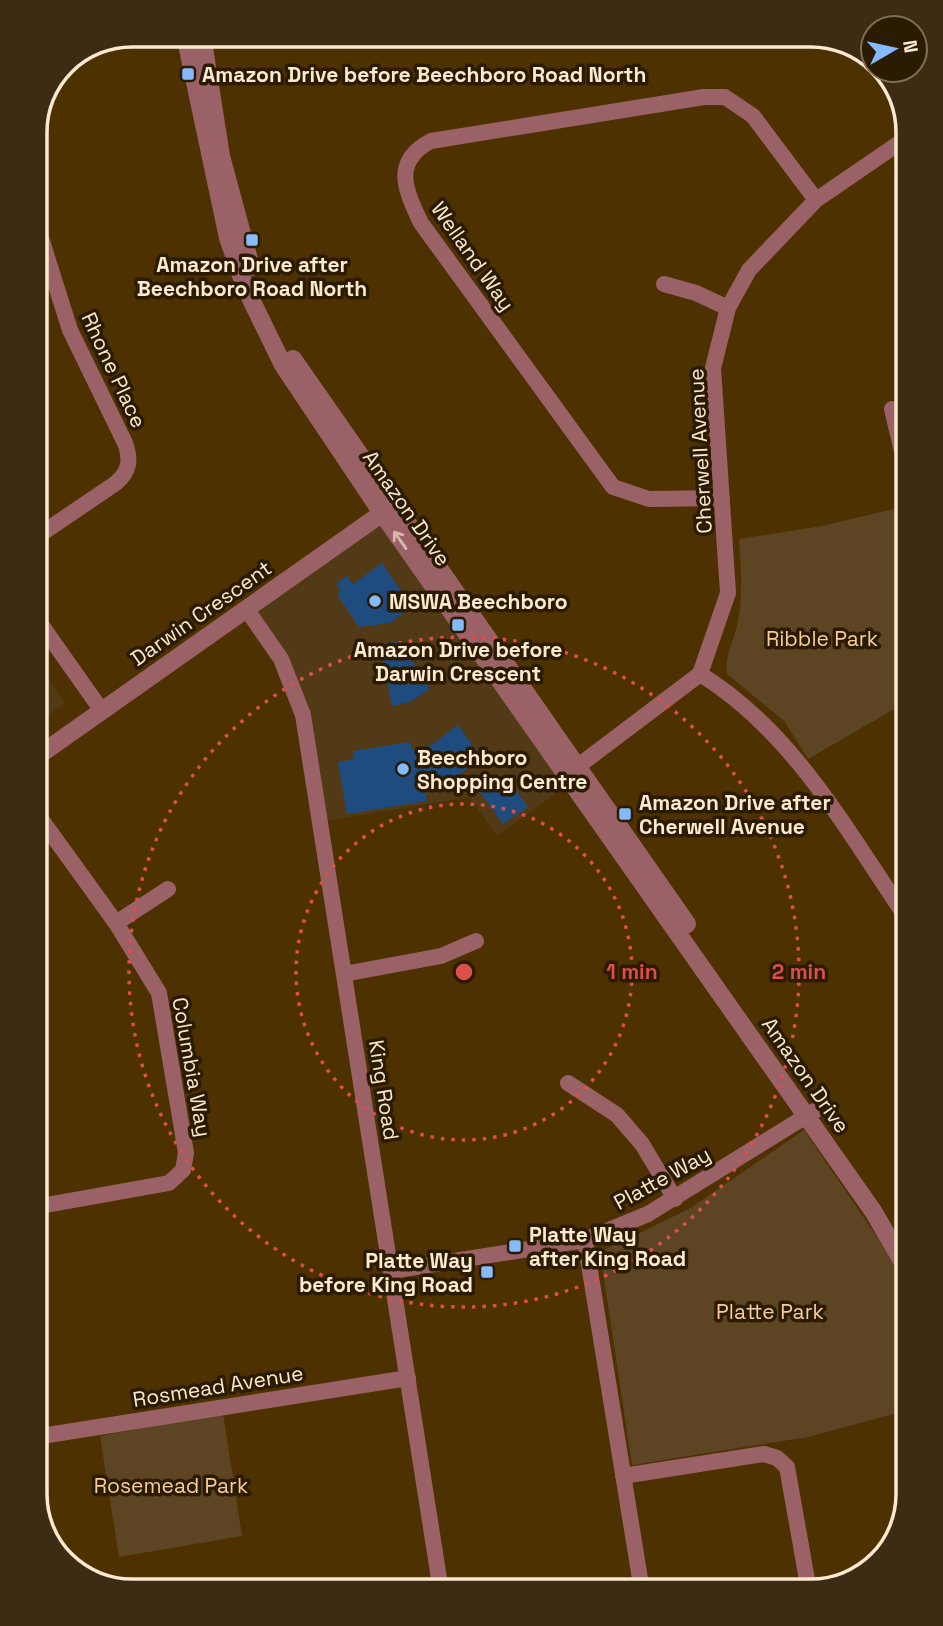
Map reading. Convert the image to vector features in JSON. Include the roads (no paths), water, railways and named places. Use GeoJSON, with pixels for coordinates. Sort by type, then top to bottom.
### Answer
{"type":"FeatureCollection","features":[{"type":"Feature","properties":{"kind":"street","name":"Amazon Drive"},"geometry":{"type":"LineString","coordinates":[[200,47],[229,191],[258,288],[300,371],[388,509],[896,1231]]}},
{"type":"Feature","properties":{"kind":"street","name":"Welland Way"},"geometry":{"type":"LineString","coordinates":[[722,498],[649,499],[613,487],[421,223],[405,181],[406,163],[415,149],[431,141],[704,97],[725,97],[741,104],[753,116],[816,200]]}},
{"type":"Feature","properties":{"kind":"street","name":"Cherwell Avenue"},"geometry":{"type":"LineString","coordinates":[[699,674],[728,593],[713,369],[728,308],[749,270],[816,200],[896,144]]}},
{"type":"Feature","properties":{"kind":"street","name":"Rhone Place"},"geometry":{"type":"LineString","coordinates":[[47,257],[70,330],[125,443],[130,462],[117,483],[47,529]]}},
{"type":"Feature","properties":{"kind":"street"},"geometry":{"type":"LineString","coordinates":[[664,284],[696,293],[728,308]]}},
{"type":"Feature","properties":{"kind":"street"},"geometry":{"type":"LineString","coordinates":[[892,409],[896,426]]}},
{"type":"Feature","properties":{"kind":"street","name":"Darwin Crescent"},"geometry":{"type":"LineString","coordinates":[[47,750],[388,509]]}},
{"type":"Feature","properties":{"kind":"street","name":"King Road"},"geometry":{"type":"LineString","coordinates":[[247,610],[281,659],[303,715],[439,1579]]}},
{"type":"Feature","properties":{"kind":"street"},"geometry":{"type":"LineString","coordinates":[[47,633],[102,711]]}},
{"type":"Feature","properties":{"kind":"street"},"geometry":{"type":"LineString","coordinates":[[572,771],[699,674],[724,689],[799,759],[896,901]]}},
{"type":"Feature","properties":{"kind":"street","name":"Columbia Way"},"geometry":{"type":"LineString","coordinates":[[47,828],[116,923],[153,982],[163,1007],[186,1161],[183,1170],[169,1183],[47,1205]]}},
{"type":"Feature","properties":{"kind":"street"},"geometry":{"type":"LineString","coordinates":[[116,923],[168,889]]}},
{"type":"Feature","properties":{"kind":"street"},"geometry":{"type":"LineString","coordinates":[[344,974],[441,956],[476,941]]}},
{"type":"Feature","properties":{"kind":"street"},"geometry":{"type":"LineString","coordinates":[[568,1083],[617,1115],[642,1144],[675,1199]]}},
{"type":"Feature","properties":{"kind":"street","name":"Amazon Drive"},"geometry":{"type":"LineString","coordinates":[[811,1113],[896,1250]]}},
{"type":"Feature","properties":{"kind":"street","name":"Platte Way"},"geometry":{"type":"LineString","coordinates":[[391,1271],[585,1240],[648,1214],[675,1199],[811,1113]]}},
{"type":"Feature","properties":{"kind":"street"},"geometry":{"type":"LineString","coordinates":[[585,1240],[640,1579]]}},
{"type":"Feature","properties":{"kind":"street","name":"Rosmead Avenue"},"geometry":{"type":"LineString","coordinates":[[47,1435],[408,1378]]}},
{"type":"Feature","properties":{"kind":"street"},"geometry":{"type":"LineString","coordinates":[[623,1476],[764,1454],[777,1458],[787,1467],[807,1579]]}},
{"type":"Feature","properties":{"kind":"place","name":"Amazon Drive before Beechboro Road North"},"geometry":{"type":"Point","coordinates":[188,74]}},
{"type":"Feature","properties":{"kind":"place","name":"Amazon Drive after Beechboro Road North"},"geometry":{"type":"Point","coordinates":[252,240]}},
{"type":"Feature","properties":{"kind":"place","name":"MSWA Beechboro"},"geometry":{"type":"Point","coordinates":[375,601]}},
{"type":"Feature","properties":{"kind":"place","name":"Amazon Drive before Darwin Crescent"},"geometry":{"type":"Point","coordinates":[458,625]}},
{"type":"Feature","properties":{"kind":"place","name":"Beechboro Shopping Centre"},"geometry":{"type":"Point","coordinates":[403,769]}},
{"type":"Feature","properties":{"kind":"place","name":"Amazon Drive after Cherwell Avenue"},"geometry":{"type":"Point","coordinates":[625,814]}},
{"type":"Feature","properties":{"kind":"place","name":"Platte Way after King Road"},"geometry":{"type":"Point","coordinates":[515,1246]}},
{"type":"Feature","properties":{"kind":"place","name":"Platte Way before King Road"},"geometry":{"type":"Point","coordinates":[487,1272]}},
{"type":"Feature","properties":{"kind":"park label","name":"Ribble Park"},"geometry":{"type":"Point","coordinates":[822,638]}},
{"type":"Feature","properties":{"kind":"park label","name":"Platte Park"},"geometry":{"type":"Point","coordinates":[770,1311]}},
{"type":"Feature","properties":{"kind":"park label","name":"Rosemead Park"},"geometry":{"type":"Point","coordinates":[171,1485]}}]}
